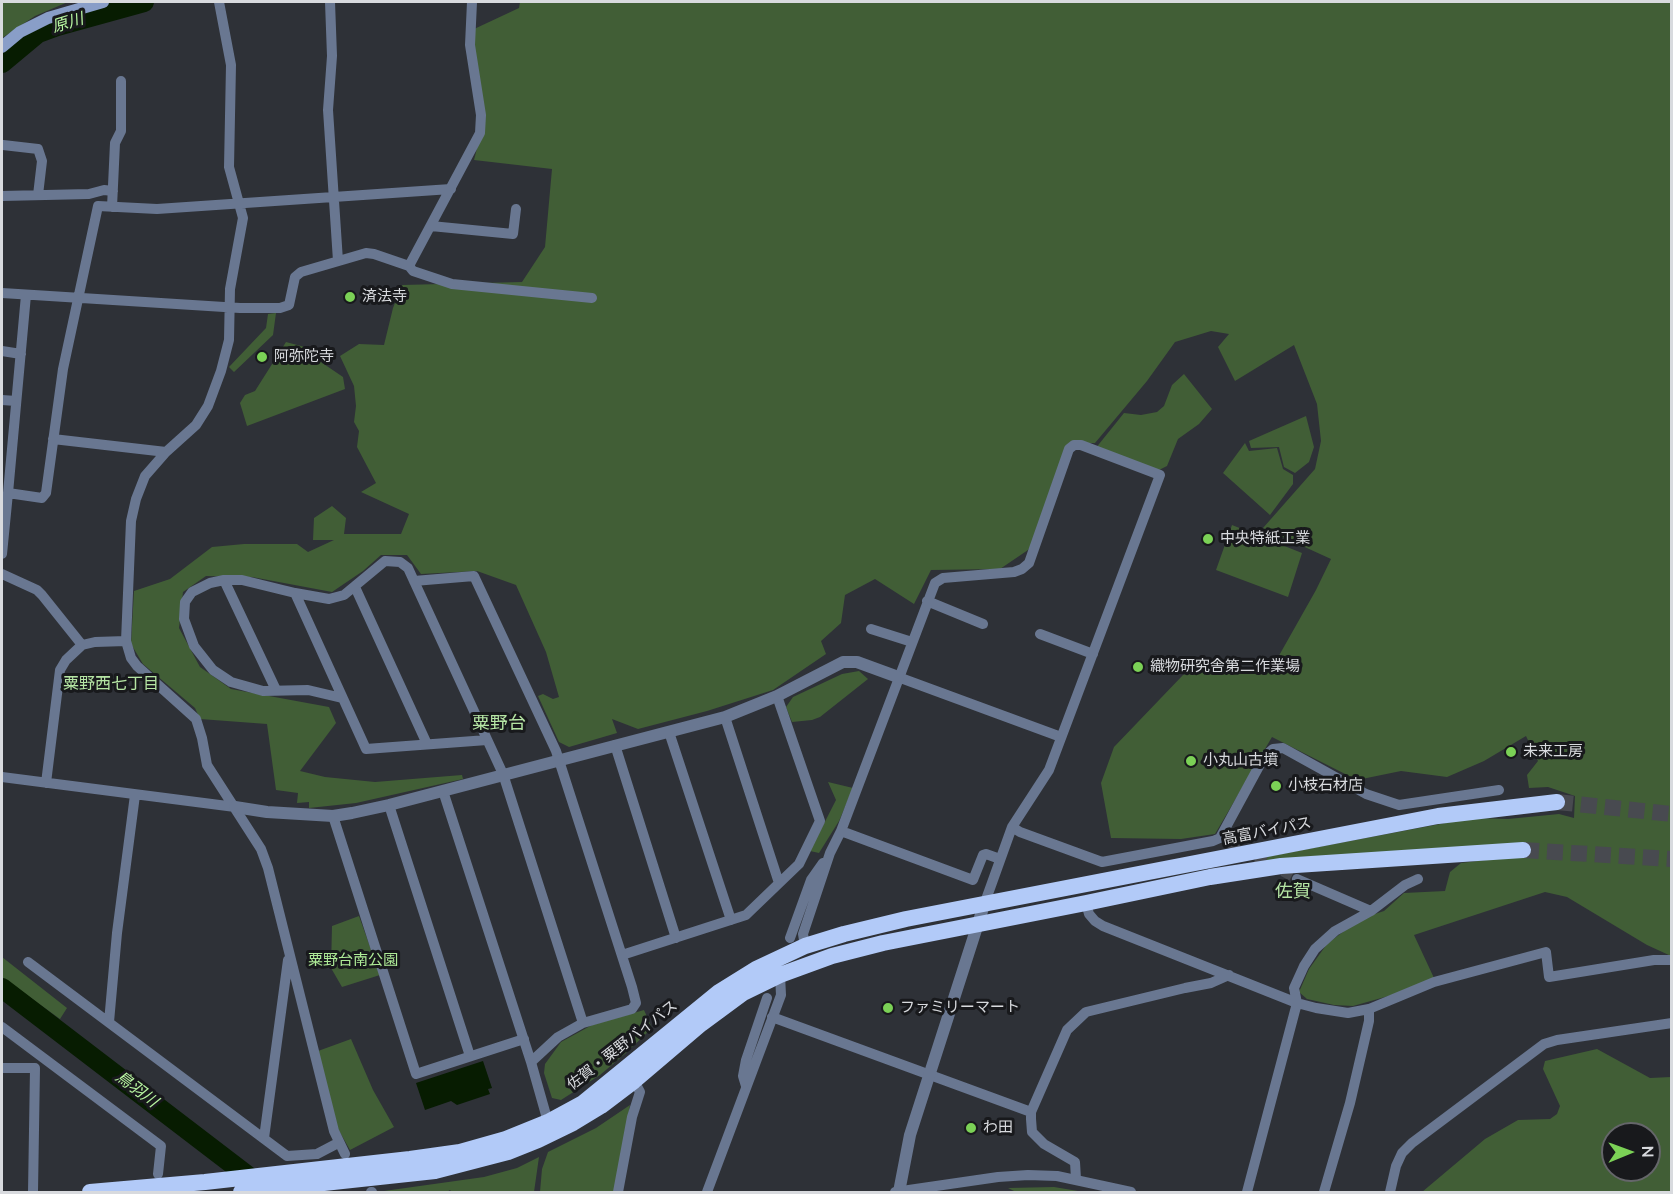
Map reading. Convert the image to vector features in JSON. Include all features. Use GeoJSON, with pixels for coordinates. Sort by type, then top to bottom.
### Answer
{"type":"FeatureCollection","features":[{"type":"Feature","properties":{"kind":"highway","name":"高富バイパス"},"geometry":{"type":"LineString","coordinates":[[984,905],[1438,816],[1557,802]]}},
{"type":"Feature","properties":{"kind":"highway"},"geometry":{"type":"LineString","coordinates":[[980,923],[1210,877],[1281,866],[1523,850]]}},
{"type":"Feature","properties":{"kind":"highway","name":"佐賀・粟野バイパス"},"geometry":{"type":"LineString","coordinates":[[90,1192],[389,1162],[460,1152],[506,1139],[548,1122],[583,1103],[719,992],[797,942],[984,905]]}},
{"type":"Feature","properties":{"kind":"highway","name":"佐賀・粟野バイパス"},"geometry":{"type":"LineString","coordinates":[[241,1192],[435,1171],[508,1152],[573,1123],[601,1106],[734,999],[780,975],[852,951],[980,923]]}},
{"type":"Feature","properties":{"kind":"main road"},"geometry":{"type":"LineString","coordinates":[[2,47],[20,32],[48,18],[103,2]]}},
{"type":"Feature","properties":{"kind":"street"},"geometry":{"type":"LineString","coordinates":[[219,2],[231,65],[229,167],[243,218],[230,289],[229,340],[208,406],[196,425],[166,452],[146,476],[136,499],[131,521],[126,641],[131,658],[137,666],[196,719],[207,765],[261,849],[338,1143],[345,1154]]}},
{"type":"Feature","properties":{"kind":"street"},"geometry":{"type":"LineString","coordinates":[[330,2],[332,56],[328,110],[338,261]]}},
{"type":"Feature","properties":{"kind":"street"},"geometry":{"type":"LineString","coordinates":[[409,266],[480,133],[481,115],[470,45],[472,2]]}},
{"type":"Feature","properties":{"kind":"street"},"geometry":{"type":"LineString","coordinates":[[112,207],[116,143],[120,131],[121,81]]}},
{"type":"Feature","properties":{"kind":"street"},"geometry":{"type":"LineString","coordinates":[[3,145],[38,149],[42,161],[38,195]]}},
{"type":"Feature","properties":{"kind":"street"},"geometry":{"type":"LineString","coordinates":[[8,493],[42,498],[46,493],[63,369],[98,206],[157,209],[451,189]]}},
{"type":"Feature","properties":{"kind":"street"},"geometry":{"type":"LineString","coordinates":[[2,196],[89,194],[104,190],[112,191]]}},
{"type":"Feature","properties":{"kind":"street"},"geometry":{"type":"LineString","coordinates":[[431,226],[513,234],[516,209]]}},
{"type":"Feature","properties":{"kind":"street"},"geometry":{"type":"LineString","coordinates":[[2,293],[78,299],[280,308],[289,305],[295,277],[301,272],[366,254],[409,266],[412,271],[452,284],[592,298]]}},
{"type":"Feature","properties":{"kind":"street"},"geometry":{"type":"LineString","coordinates":[[2,554],[8,493],[7,452],[16,401],[26,295]]}},
{"type":"Feature","properties":{"kind":"street"},"geometry":{"type":"LineString","coordinates":[[2,351],[21,354]]}},
{"type":"Feature","properties":{"kind":"street"},"geometry":{"type":"LineString","coordinates":[[2,400],[16,401]]}},
{"type":"Feature","properties":{"kind":"street"},"geometry":{"type":"LineString","coordinates":[[53,439],[166,452]]}},
{"type":"Feature","properties":{"kind":"street"},"geometry":{"type":"LineString","coordinates":[[797,942],[803,934],[830,853],[841,831],[927,601],[938,579],[1014,572],[1029,563],[1069,449],[1074,445],[1081,445],[1160,475],[1049,770],[1012,827],[1000,859],[910,1135],[898,1192],[998,1177],[1057,1176],[1131,1192]]}},
{"type":"Feature","properties":{"kind":"street"},"geometry":{"type":"LineString","coordinates":[[342,698],[308,690],[263,691],[231,682],[213,670],[194,646],[184,619],[185,602],[192,592],[210,583],[224,580],[242,580],[329,599],[344,596],[385,561],[400,562],[408,568],[503,774],[583,1023]]}},
{"type":"Feature","properties":{"kind":"street"},"geometry":{"type":"LineString","coordinates":[[2,573],[37,590],[82,645]]}},
{"type":"Feature","properties":{"kind":"street"},"geometry":{"type":"LineString","coordinates":[[414,581],[474,576],[559,759],[636,1003],[632,1009],[583,1023],[558,1037],[531,1062]]}},
{"type":"Feature","properties":{"kind":"street"},"geometry":{"type":"LineString","coordinates":[[224,580],[276,690]]}},
{"type":"Feature","properties":{"kind":"street"},"geometry":{"type":"LineString","coordinates":[[355,586],[427,744]]}},
{"type":"Feature","properties":{"kind":"street"},"geometry":{"type":"LineString","coordinates":[[295,593],[366,749],[487,740]]}},
{"type":"Feature","properties":{"kind":"street"},"geometry":{"type":"LineString","coordinates":[[927,601],[983,624]]}},
{"type":"Feature","properties":{"kind":"street"},"geometry":{"type":"LineString","coordinates":[[871,629],[912,642]]}},
{"type":"Feature","properties":{"kind":"street"},"geometry":{"type":"LineString","coordinates":[[1040,634],[1093,654]]}},
{"type":"Feature","properties":{"kind":"street"},"geometry":{"type":"LineString","coordinates":[[46,783],[60,670],[66,660],[82,645],[95,642],[126,641]]}},
{"type":"Feature","properties":{"kind":"street"},"geometry":{"type":"LineString","coordinates":[[2,777],[267,812],[333,816],[389,805],[725,717],[777,696],[843,662],[857,662],[1061,737]]}},
{"type":"Feature","properties":{"kind":"street"},"geometry":{"type":"LineString","coordinates":[[622,955],[746,915],[799,864],[820,821],[777,696]]}},
{"type":"Feature","properties":{"kind":"street"},"geometry":{"type":"LineString","coordinates":[[725,717],[779,883]]}},
{"type":"Feature","properties":{"kind":"street"},"geometry":{"type":"LineString","coordinates":[[669,732],[731,920]]}},
{"type":"Feature","properties":{"kind":"street"},"geometry":{"type":"LineString","coordinates":[[615,745],[676,938]]}},
{"type":"Feature","properties":{"kind":"street"},"geometry":{"type":"LineString","coordinates":[[1012,827],[1102,862],[1225,840],[1263,757],[1272,749],[1282,748],[1366,794],[1400,805],[1499,790]]}},
{"type":"Feature","properties":{"kind":"street"},"geometry":{"type":"LineString","coordinates":[[443,790],[524,1039],[548,1122]]}},
{"type":"Feature","properties":{"kind":"street"},"geometry":{"type":"LineString","coordinates":[[109,1022],[117,933],[135,795]]}},
{"type":"Feature","properties":{"kind":"street"},"geometry":{"type":"LineString","coordinates":[[389,805],[470,1056]]}},
{"type":"Feature","properties":{"kind":"street"},"geometry":{"type":"LineString","coordinates":[[333,816],[416,1074],[524,1039]]}},
{"type":"Feature","properties":{"kind":"street"},"geometry":{"type":"LineString","coordinates":[[841,831],[973,880],[983,855],[1000,859]]}},
{"type":"Feature","properties":{"kind":"street"},"geometry":{"type":"LineString","coordinates":[[797,942],[811,880],[830,853]]}},
{"type":"Feature","properties":{"kind":"street"},"geometry":{"type":"LineString","coordinates":[[1297,879],[1371,911]]}},
{"type":"Feature","properties":{"kind":"street"},"geometry":{"type":"LineString","coordinates":[[1247,1192],[1297,1003],[1294,988],[1315,949],[1335,931],[1371,911],[1405,885],[1418,879]]}},
{"type":"Feature","properties":{"kind":"street"},"geometry":{"type":"LineString","coordinates":[[1086,903],[1089,914],[1103,926],[1297,1003],[1348,1013],[1369,1010],[1434,982],[1546,952],[1549,977],[1671,960]]}},
{"type":"Feature","properties":{"kind":"street"},"geometry":{"type":"LineString","coordinates":[[264,1138],[289,954]]}},
{"type":"Feature","properties":{"kind":"street"},"geometry":{"type":"LineString","coordinates":[[28,962],[287,1156],[317,1154],[338,1143]]}},
{"type":"Feature","properties":{"kind":"street"},"geometry":{"type":"LineString","coordinates":[[707,1192],[781,995],[780,975]]}},
{"type":"Feature","properties":{"kind":"street"},"geometry":{"type":"LineString","coordinates":[[1076,1179],[1075,1162],[1044,1144],[1032,1132],[1030,1112],[1067,1030],[1086,1012],[1211,983],[1229,975]]}},
{"type":"Feature","properties":{"kind":"street"},"geometry":{"type":"LineString","coordinates":[[746,1086],[743,1076],[746,1060],[767,998]]}},
{"type":"Feature","properties":{"kind":"street"},"geometry":{"type":"LineString","coordinates":[[1324,1192],[1350,1103],[1369,1021],[1369,1010]]}},
{"type":"Feature","properties":{"kind":"street"},"geometry":{"type":"LineString","coordinates":[[772,1017],[1030,1112]]}},
{"type":"Feature","properties":{"kind":"street"},"geometry":{"type":"LineString","coordinates":[[1390,1192],[1396,1166],[1402,1154],[1412,1143],[1544,1044],[1557,1040],[1671,1023]]}},
{"type":"Feature","properties":{"kind":"street"},"geometry":{"type":"LineString","coordinates":[[2,1027],[161,1146],[158,1174]]}},
{"type":"Feature","properties":{"kind":"street"},"geometry":{"type":"LineString","coordinates":[[2,1068],[35,1068],[49,1062]]}},
{"type":"Feature","properties":{"kind":"street"},"geometry":{"type":"LineString","coordinates":[[33,1192],[35,1068]]}},
{"type":"Feature","properties":{"kind":"street"},"geometry":{"type":"LineString","coordinates":[[618,1192],[632,1117],[640,1092],[634,1081]]}},
{"type":"Feature","properties":{"kind":"green space"},"geometry":{"type":"Polygon","coordinates":[[[2,2],[68,2],[35,16],[2,38],[2,2]]]}},
{"type":"Feature","properties":{"kind":"green space"},"geometry":{"type":"Polygon","coordinates":[[[520,2],[1671,2],[1671,956],[1647,945],[1567,897],[1545,892],[1414,935],[1434,978],[1392,995],[1353,1006],[1334,1005],[1307,999],[1299,992],[1309,969],[1327,944],[1360,919],[1384,911],[1404,893],[1445,891],[1450,872],[1461,863],[1486,860],[1266,863],[1265,857],[1472,818],[1508,819],[1559,814],[1574,818],[1575,796],[1548,787],[1529,788],[1527,775],[1538,761],[1526,736],[1484,761],[1447,777],[1401,771],[1357,780],[1272,737],[1215,834],[1181,839],[1111,838],[1101,783],[1114,747],[1183,675],[1219,666],[1272,668],[1331,559],[1263,528],[1315,469],[1321,441],[1317,404],[1294,345],[1235,381],[1218,347],[1229,334],[1211,331],[1175,342],[1147,381],[1095,443],[1074,443],[1042,527],[1028,550],[1000,569],[931,570],[914,604],[875,579],[845,595],[841,623],[821,641],[826,654],[773,690],[707,711],[638,729],[612,719],[617,733],[569,747],[559,742],[538,696],[543,694],[553,699],[559,697],[546,652],[516,585],[477,571],[421,574],[407,555],[381,555],[363,571],[332,592],[252,577],[206,576],[183,592],[179,628],[200,667],[231,689],[329,707],[336,723],[300,771],[325,777],[375,782],[462,775],[463,779],[356,803],[309,808],[309,802],[297,803],[298,793],[276,790],[267,724],[200,719],[195,708],[143,664],[131,644],[134,591],[170,579],[212,547],[244,544],[297,544],[308,552],[334,540],[313,540],[314,518],[332,506],[346,518],[344,534],[401,534],[409,514],[361,492],[376,483],[357,447],[359,431],[354,422],[356,406],[354,386],[340,356],[359,344],[384,345],[393,308],[402,285],[522,282],[545,247],[552,169],[474,160],[483,125],[472,30],[519,8],[520,2]]]}},
{"type":"Feature","properties":{"kind":"green space"},"geometry":{"type":"Polygon","coordinates":[[[276,313],[273,335],[234,372],[229,367],[266,328],[268,314],[276,313]]]}},
{"type":"Feature","properties":{"kind":"green space"},"geometry":{"type":"Polygon","coordinates":[[[286,342],[316,350],[315,358],[343,377],[345,389],[247,426],[240,403],[245,395],[255,391],[286,342]]]}},
{"type":"Feature","properties":{"kind":"green space"},"geometry":{"type":"Polygon","coordinates":[[[1184,374],[1212,409],[1199,424],[1178,439],[1167,466],[1159,470],[1095,449],[1124,413],[1141,415],[1157,412],[1164,406],[1172,385],[1184,374]]]}},
{"type":"Feature","properties":{"kind":"green space"},"geometry":{"type":"Polygon","coordinates":[[[1306,416],[1314,447],[1309,462],[1295,473],[1284,467],[1279,447],[1251,448],[1249,441],[1306,416]]]}},
{"type":"Feature","properties":{"kind":"green space"},"geometry":{"type":"Polygon","coordinates":[[[1245,443],[1249,451],[1277,448],[1283,469],[1293,475],[1293,484],[1270,515],[1223,473],[1245,443]]]}},
{"type":"Feature","properties":{"kind":"green space"},"geometry":{"type":"Polygon","coordinates":[[[1232,525],[1302,553],[1288,597],[1216,570],[1232,525]]]}},
{"type":"Feature","properties":{"kind":"green space"},"geometry":{"type":"Polygon","coordinates":[[[859,671],[868,679],[820,717],[792,722],[786,707],[793,697],[842,674],[859,671]]]}},
{"type":"Feature","properties":{"kind":"green space"},"geometry":{"type":"Polygon","coordinates":[[[828,782],[853,788],[839,821],[819,853],[810,851],[836,800],[828,782]]]}},
{"type":"Feature","properties":{"kind":"green space","name":"粟野台南公園"},"geometry":{"type":"Polygon","coordinates":[[[359,916],[380,975],[342,987],[331,968],[332,926],[359,916]]]}},
{"type":"Feature","properties":{"kind":"green space"},"geometry":{"type":"Polygon","coordinates":[[[2,957],[67,1008],[60,1019],[2,977],[2,957]]]}},
{"type":"Feature","properties":{"kind":"green space"},"geometry":{"type":"Polygon","coordinates":[[[644,1010],[652,1028],[626,1053],[600,1075],[561,1100],[552,1098],[544,1073],[545,1064],[561,1042],[592,1025],[644,1010]]]}},
{"type":"Feature","properties":{"kind":"green space"},"geometry":{"type":"Polygon","coordinates":[[[351,1039],[373,1090],[394,1127],[350,1150],[337,1127],[318,1051],[351,1039]]]}},
{"type":"Feature","properties":{"kind":"green space"},"geometry":{"type":"Polygon","coordinates":[[[1597,1049],[1650,1078],[1671,1077],[1671,1192],[1422,1192],[1485,1139],[1518,1120],[1550,1119],[1557,1114],[1560,1106],[1543,1069],[1545,1061],[1597,1049]]]}},
{"type":"Feature","properties":{"kind":"green space"},"geometry":{"type":"Polygon","coordinates":[[[630,1105],[615,1192],[540,1192],[542,1169],[548,1152],[596,1128],[630,1105]]]}},
{"type":"Feature","properties":{"kind":"green space"},"geometry":{"type":"Polygon","coordinates":[[[539,1157],[534,1192],[384,1191],[484,1177],[517,1168],[539,1157]]]}},
{"type":"Feature","properties":{"kind":"green space"},"geometry":{"type":"Polygon","coordinates":[[[1054,1187],[1084,1192],[1016,1192],[1008,1188],[1054,1187]]]}},
{"type":"Feature","properties":{"kind":"shaded area"},"geometry":{"type":"Polygon","coordinates":[[[483,1061],[492,1088],[488,1089],[490,1094],[457,1105],[451,1101],[425,1110],[416,1083],[483,1061]]]}},
{"type":"Feature","properties":{"kind":"waterway","name":"原川"},"geometry":{"type":"LineString","coordinates":[[2,63],[38,33],[144,2]]}},
{"type":"Feature","properties":{"kind":"waterway","name":"鳥羽川"},"geometry":{"type":"LineString","coordinates":[[2,988],[261,1186]]}},
{"type":"Feature","properties":{"kind":"tunnel"},"geometry":{"type":"LineString","coordinates":[[1557,802],[1672,814]]}},
{"type":"Feature","properties":{"kind":"tunnel"},"geometry":{"type":"LineString","coordinates":[[1230,843],[1297,879]]}},
{"type":"Feature","properties":{"kind":"tunnel"},"geometry":{"type":"LineString","coordinates":[[1523,850],[1672,859]]}},
{"type":"Feature","properties":{"kind":"place","name":"済法寺"},"geometry":{"type":"Point","coordinates":[350,297]}},
{"type":"Feature","properties":{"kind":"place","name":"阿弥陀寺"},"geometry":{"type":"Point","coordinates":[262,357]}},
{"type":"Feature","properties":{"kind":"place","name":"中央特紙工業"},"geometry":{"type":"Point","coordinates":[1208,539]}},
{"type":"Feature","properties":{"kind":"place","name":"織物研究舎第二作業場"},"geometry":{"type":"Point","coordinates":[1138,667]}},
{"type":"Feature","properties":{"kind":"place","name":"未来工房"},"geometry":{"type":"Point","coordinates":[1511,752]}},
{"type":"Feature","properties":{"kind":"place","name":"小丸山古墳"},"geometry":{"type":"Point","coordinates":[1191,761]}},
{"type":"Feature","properties":{"kind":"place","name":"小枝石材店"},"geometry":{"type":"Point","coordinates":[1276,786]}},
{"type":"Feature","properties":{"kind":"place","name":"ファミリーマート"},"geometry":{"type":"Point","coordinates":[888,1008]}},
{"type":"Feature","properties":{"kind":"place","name":"わ田"},"geometry":{"type":"Point","coordinates":[971,1128]}},
{"type":"Feature","properties":{"kind":"district","name":"粟野西七丁目"},"geometry":{"type":"Point","coordinates":[111,685]}},
{"type":"Feature","properties":{"kind":"district","name":"粟野台"},"geometry":{"type":"Point","coordinates":[499,725]}},
{"type":"Feature","properties":{"kind":"district","name":"佐賀"},"geometry":{"type":"Point","coordinates":[1293,893]}}]}
